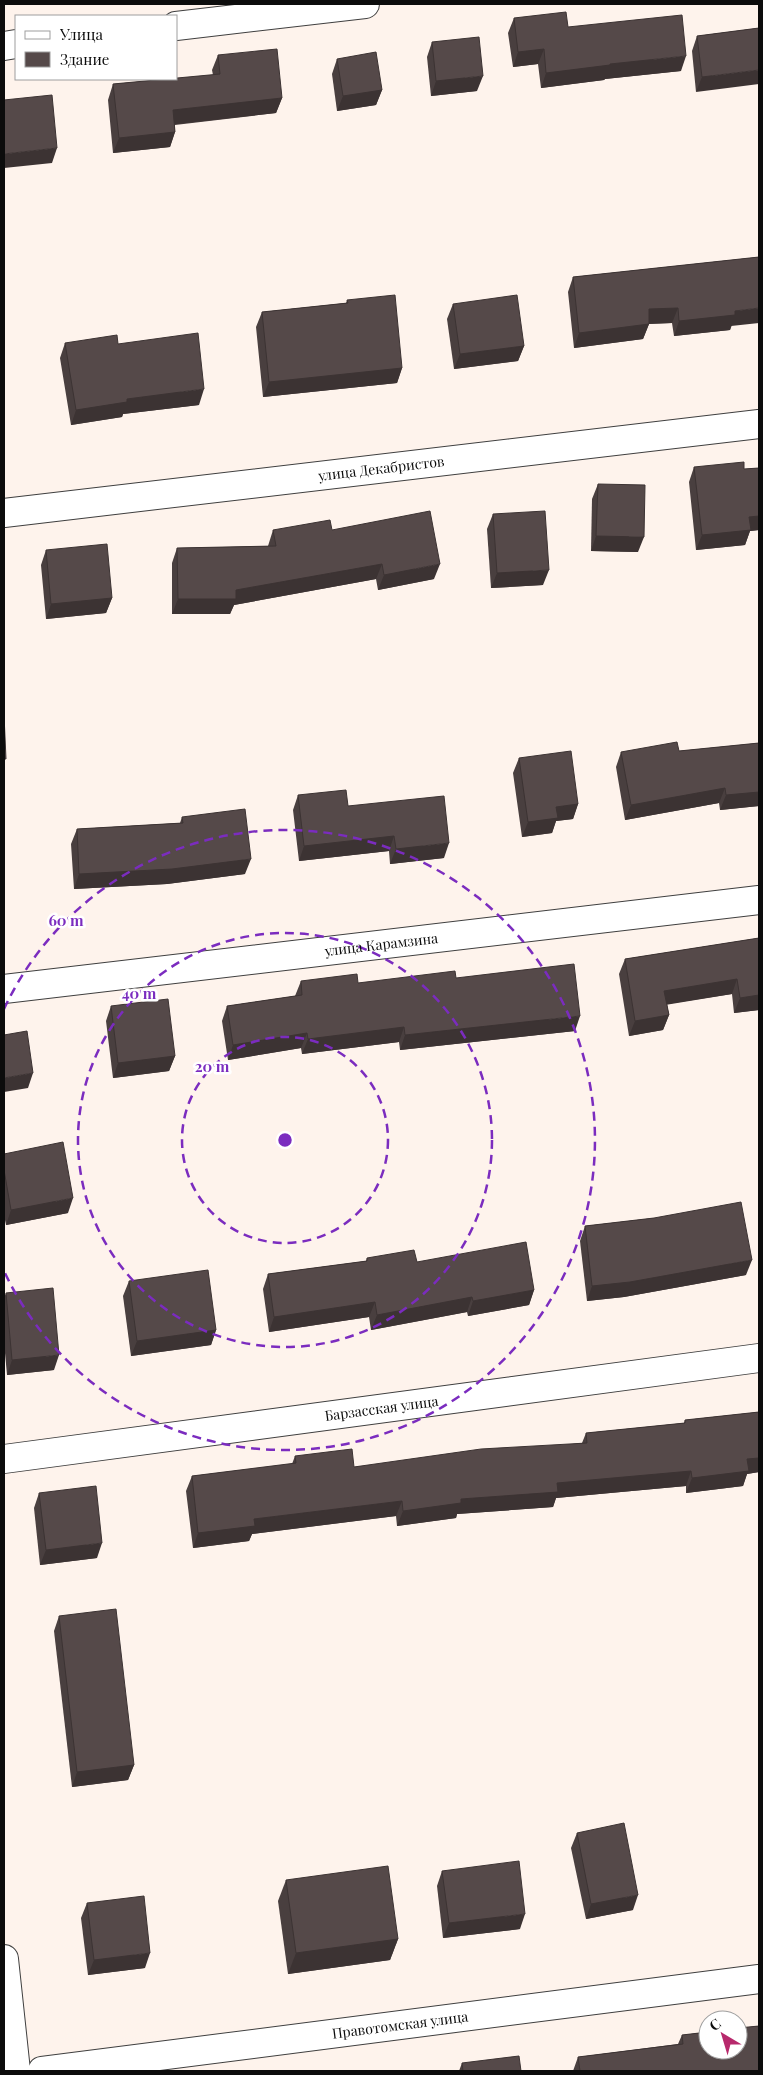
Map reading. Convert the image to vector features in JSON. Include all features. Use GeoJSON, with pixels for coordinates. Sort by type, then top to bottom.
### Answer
{"type":"FeatureCollection","features":[{"type":"Feature","properties":{"kind":"street"},"geometry":{"type":"LineString","coordinates":[[178,26],[365,4]]}},
{"type":"Feature","properties":{"kind":"street","name":"улица Декабристов"},"geometry":{"type":"LineString","coordinates":[[4,513],[759,424]]}},
{"type":"Feature","properties":{"kind":"street","name":"улица Карамзина"},"geometry":{"type":"LineString","coordinates":[[4,989],[759,900]]}},
{"type":"Feature","properties":{"kind":"street","name":"Барзасская улица"},"geometry":{"type":"LineString","coordinates":[[4,1458],[759,1358]]}},
{"type":"Feature","properties":{"kind":"street"},"geometry":{"type":"LineString","coordinates":[[4,1959],[16,2071]]}},
{"type":"Feature","properties":{"kind":"street","name":"Правотомская улица"},"geometry":{"type":"LineString","coordinates":[[42,2071],[759,1978]]}},
{"type":"Feature","properties":{"kind":"building"},"geometry":{"type":"Polygon","coordinates":[[[566,12],[568,27],[682,15],[686,56],[546,73],[544,49],[518,52],[514,18],[566,12]]]}},
{"type":"Feature","properties":{"kind":"building"},"geometry":{"type":"Polygon","coordinates":[[[759,28],[759,70],[702,77],[697,36],[759,28]]]}},
{"type":"Feature","properties":{"kind":"building"},"geometry":{"type":"Polygon","coordinates":[[[479,37],[483,76],[436,81],[432,42],[479,37]]]}},
{"type":"Feature","properties":{"kind":"building"},"geometry":{"type":"Polygon","coordinates":[[[277,49],[282,98],[173,110],[175,132],[119,138],[113,84],[178,80],[178,78],[220,74],[218,55],[277,49]]]}},
{"type":"Feature","properties":{"kind":"building"},"geometry":{"type":"Polygon","coordinates":[[[376,52],[382,90],[343,96],[337,59],[376,52]]]}},
{"type":"Feature","properties":{"kind":"building"},"geometry":{"type":"Polygon","coordinates":[[[52,95],[57,148],[4,154],[4,100],[52,95]]]}},
{"type":"Feature","properties":{"kind":"building"},"geometry":{"type":"Polygon","coordinates":[[[759,257],[759,308],[735,311],[735,315],[679,321],[678,308],[649,309],[649,324],[579,333],[573,277],[759,257]]]}},
{"type":"Feature","properties":{"kind":"building"},"geometry":{"type":"Polygon","coordinates":[[[395,295],[402,368],[269,382],[262,312],[348,303],[347,300],[395,295]]]}},
{"type":"Feature","properties":{"kind":"building"},"geometry":{"type":"Polygon","coordinates":[[[517,295],[524,346],[460,354],[453,304],[517,295]]]}},
{"type":"Feature","properties":{"kind":"building"},"geometry":{"type":"Polygon","coordinates":[[[198,333],[204,389],[127,399],[127,402],[76,410],[65,343],[117,335],[118,344],[198,333]]]}},
{"type":"Feature","properties":{"kind":"building"},"geometry":{"type":"Polygon","coordinates":[[[744,462],[744,469],[759,468],[759,516],[749,517],[751,530],[702,535],[694,467],[744,462]]]}},
{"type":"Feature","properties":{"kind":"building"},"geometry":{"type":"Polygon","coordinates":[[[598,484],[645,485],[644,537],[596,536],[598,484]]]}},
{"type":"Feature","properties":{"kind":"building"},"geometry":{"type":"Polygon","coordinates":[[[430,511],[440,564],[384,575],[382,564],[236,590],[236,599],[178,599],[177,548],[276,546],[273,530],[330,520],[332,530],[430,511]]]}},
{"type":"Feature","properties":{"kind":"building"},"geometry":{"type":"Polygon","coordinates":[[[545,511],[549,570],[497,573],[493,514],[545,511]]]}},
{"type":"Feature","properties":{"kind":"building"},"geometry":{"type":"Polygon","coordinates":[[[107,544],[112,598],[51,604],[46,550],[107,544]]]}},
{"type":"Feature","properties":{"kind":"building"},"geometry":{"type":"Polygon","coordinates":[[[4,715],[6,759],[4,759],[4,715]]]}},
{"type":"Feature","properties":{"kind":"building"},"geometry":{"type":"Polygon","coordinates":[[[677,742],[679,751],[759,743],[759,792],[726,795],[725,788],[631,805],[621,752],[677,742]]]}},
{"type":"Feature","properties":{"kind":"building"},"geometry":{"type":"Polygon","coordinates":[[[571,751],[578,804],[556,807],[558,818],[528,822],[519,758],[571,751]]]}},
{"type":"Feature","properties":{"kind":"building"},"geometry":{"type":"Polygon","coordinates":[[[346,790],[348,806],[444,796],[449,843],[396,849],[394,836],[304,846],[298,795],[346,790]]]}},
{"type":"Feature","properties":{"kind":"building"},"geometry":{"type":"Polygon","coordinates":[[[245,809],[251,859],[172,869],[79,874],[77,829],[183,823],[182,817],[245,809]]]}},
{"type":"Feature","properties":{"kind":"building"},"geometry":{"type":"Polygon","coordinates":[[[759,938],[759,995],[740,998],[737,979],[664,991],[669,1015],[635,1021],[625,959],[759,938]]]}},
{"type":"Feature","properties":{"kind":"building"},"geometry":{"type":"Polygon","coordinates":[[[574,964],[580,1016],[405,1035],[404,1027],[308,1039],[307,1033],[233,1045],[227,1006],[302,995],[301,981],[357,974],[358,983],[455,971],[456,978],[574,964]]]}},
{"type":"Feature","properties":{"kind":"building"},"geometry":{"type":"Polygon","coordinates":[[[168,999],[175,1056],[118,1063],[111,1006],[168,999]]]}},
{"type":"Feature","properties":{"kind":"building"},"geometry":{"type":"Polygon","coordinates":[[[27,1031],[33,1073],[4,1078],[4,1035],[27,1031]]]}},
{"type":"Feature","properties":{"kind":"building"},"geometry":{"type":"Polygon","coordinates":[[[63,1142],[73,1198],[11,1210],[4,1170],[4,1154],[63,1142]]]}},
{"type":"Feature","properties":{"kind":"building"},"geometry":{"type":"Polygon","coordinates":[[[741,1202],[752,1260],[630,1282],[592,1286],[585,1226],[654,1218],[741,1202]]]}},
{"type":"Feature","properties":{"kind":"building"},"geometry":{"type":"Polygon","coordinates":[[[526,1242],[534,1290],[473,1301],[472,1297],[377,1315],[375,1302],[274,1317],[268,1274],[367,1261],[367,1258],[414,1250],[417,1262],[526,1242]]]}},
{"type":"Feature","properties":{"kind":"building"},"geometry":{"type":"Polygon","coordinates":[[[208,1270],[216,1330],[137,1341],[129,1281],[208,1270]]]}},
{"type":"Feature","properties":{"kind":"building"},"geometry":{"type":"Polygon","coordinates":[[[53,1288],[59,1355],[12,1360],[6,1293],[53,1288]]]}},
{"type":"Feature","properties":{"kind":"building"},"geometry":{"type":"Polygon","coordinates":[[[759,1412],[759,1458],[747,1459],[749,1471],[692,1478],[691,1471],[557,1483],[558,1492],[461,1499],[461,1503],[403,1511],[402,1501],[254,1519],[255,1526],[198,1533],[192,1476],[296,1463],[295,1456],[352,1449],[354,1467],[481,1449],[587,1443],[586,1433],[685,1423],[685,1420],[759,1412]]]}},
{"type":"Feature","properties":{"kind":"building"},"geometry":{"type":"Polygon","coordinates":[[[96,1486],[102,1543],[46,1550],[39,1493],[96,1486]]]}},
{"type":"Feature","properties":{"kind":"building"},"geometry":{"type":"Polygon","coordinates":[[[116,1609],[134,1765],[77,1772],[59,1616],[116,1609]]]}},
{"type":"Feature","properties":{"kind":"building"},"geometry":{"type":"Polygon","coordinates":[[[624,1823],[638,1895],[591,1904],[577,1833],[624,1823]]]}},
{"type":"Feature","properties":{"kind":"building"},"geometry":{"type":"Polygon","coordinates":[[[519,1861],[525,1914],[449,1923],[442,1871],[519,1861]]]}},
{"type":"Feature","properties":{"kind":"building"},"geometry":{"type":"Polygon","coordinates":[[[388,1866],[398,1939],[296,1953],[286,1880],[388,1866]]]}},
{"type":"Feature","properties":{"kind":"building"},"geometry":{"type":"Polygon","coordinates":[[[144,1896],[150,1953],[94,1960],[87,1903],[144,1896]]]}},
{"type":"Feature","properties":{"kind":"building"},"geometry":{"type":"Polygon","coordinates":[[[759,2026],[759,2071],[580,2071],[578,2057],[683,2044],[682,2035],[698,2033],[698,2060],[748,2060],[748,2027],[759,2026]]]}},
{"type":"Feature","properties":{"kind":"building"},"geometry":{"type":"Polygon","coordinates":[[[519,2056],[521,2071],[463,2071],[462,2063],[519,2056]]]}}]}
